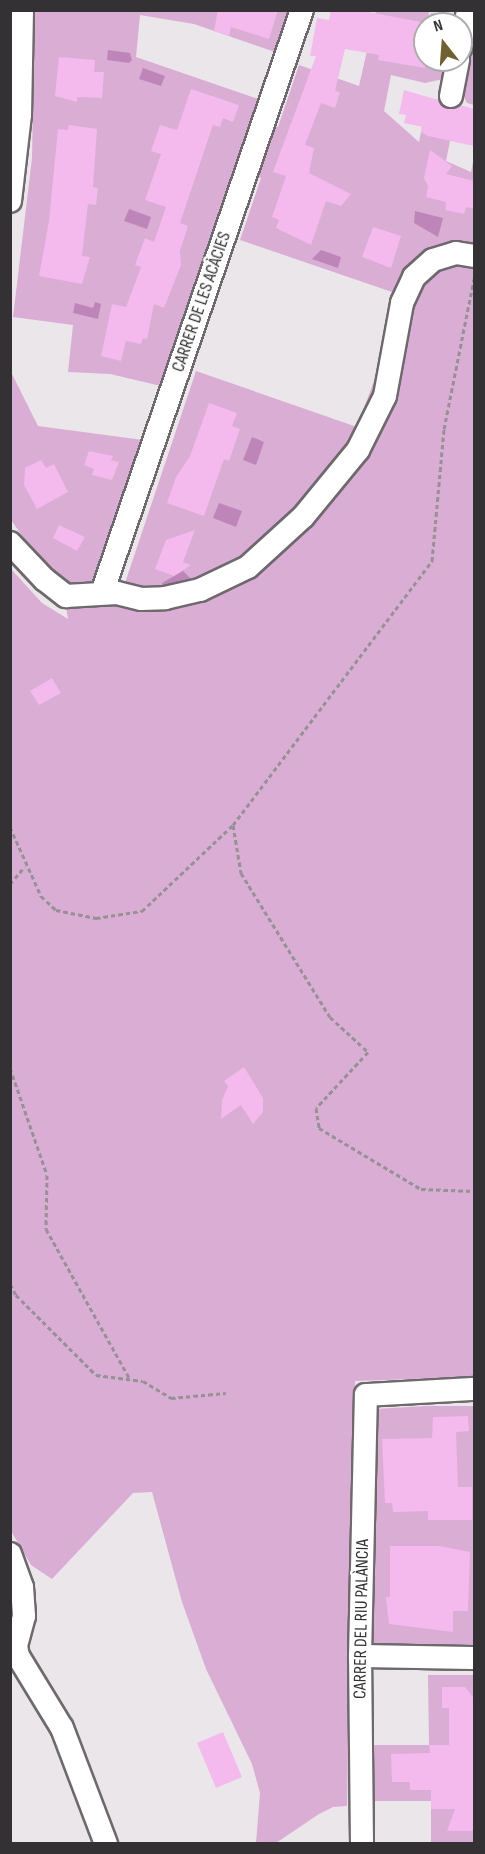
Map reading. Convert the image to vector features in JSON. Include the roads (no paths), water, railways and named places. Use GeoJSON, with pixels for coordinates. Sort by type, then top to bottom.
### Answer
{"type":"FeatureCollection","features":[{"type":"Feature","properties":{"kind":"street"},"geometry":{"type":"LineString","coordinates":[[10,201],[20,115],[22,10]]}},
{"type":"Feature","properties":{"kind":"street","name":"CARRER DE LES ACÀCIES"},"geometry":{"type":"LineString","coordinates":[[102,593],[302,10]]}},
{"type":"Feature","properties":{"kind":"street"},"geometry":{"type":"LineString","coordinates":[[451,96],[456,72]]}},
{"type":"Feature","properties":{"kind":"street"},"geometry":{"type":"LineString","coordinates":[[10,543],[44,579],[66,596],[102,593],[165,598],[200,590],[248,567],[303,517],[358,450],[385,396],[402,303],[414,277],[433,260],[456,254],[474,256]]}},
{"type":"Feature","properties":{"kind":"street","name":"CARRER DEL RIU PALÀNCIA"},"geometry":{"type":"LineString","coordinates":[[362,1844],[360,1656],[366,1395],[474,1389]]}},
{"type":"Feature","properties":{"kind":"street"},"geometry":{"type":"LineString","coordinates":[[10,1554],[21,1587],[24,1616],[16,1646],[18,1656],[62,1728],[106,1844]]}},
{"type":"Feature","properties":{"kind":"street"},"geometry":{"type":"LineString","coordinates":[[360,1656],[474,1658]]}}]}
